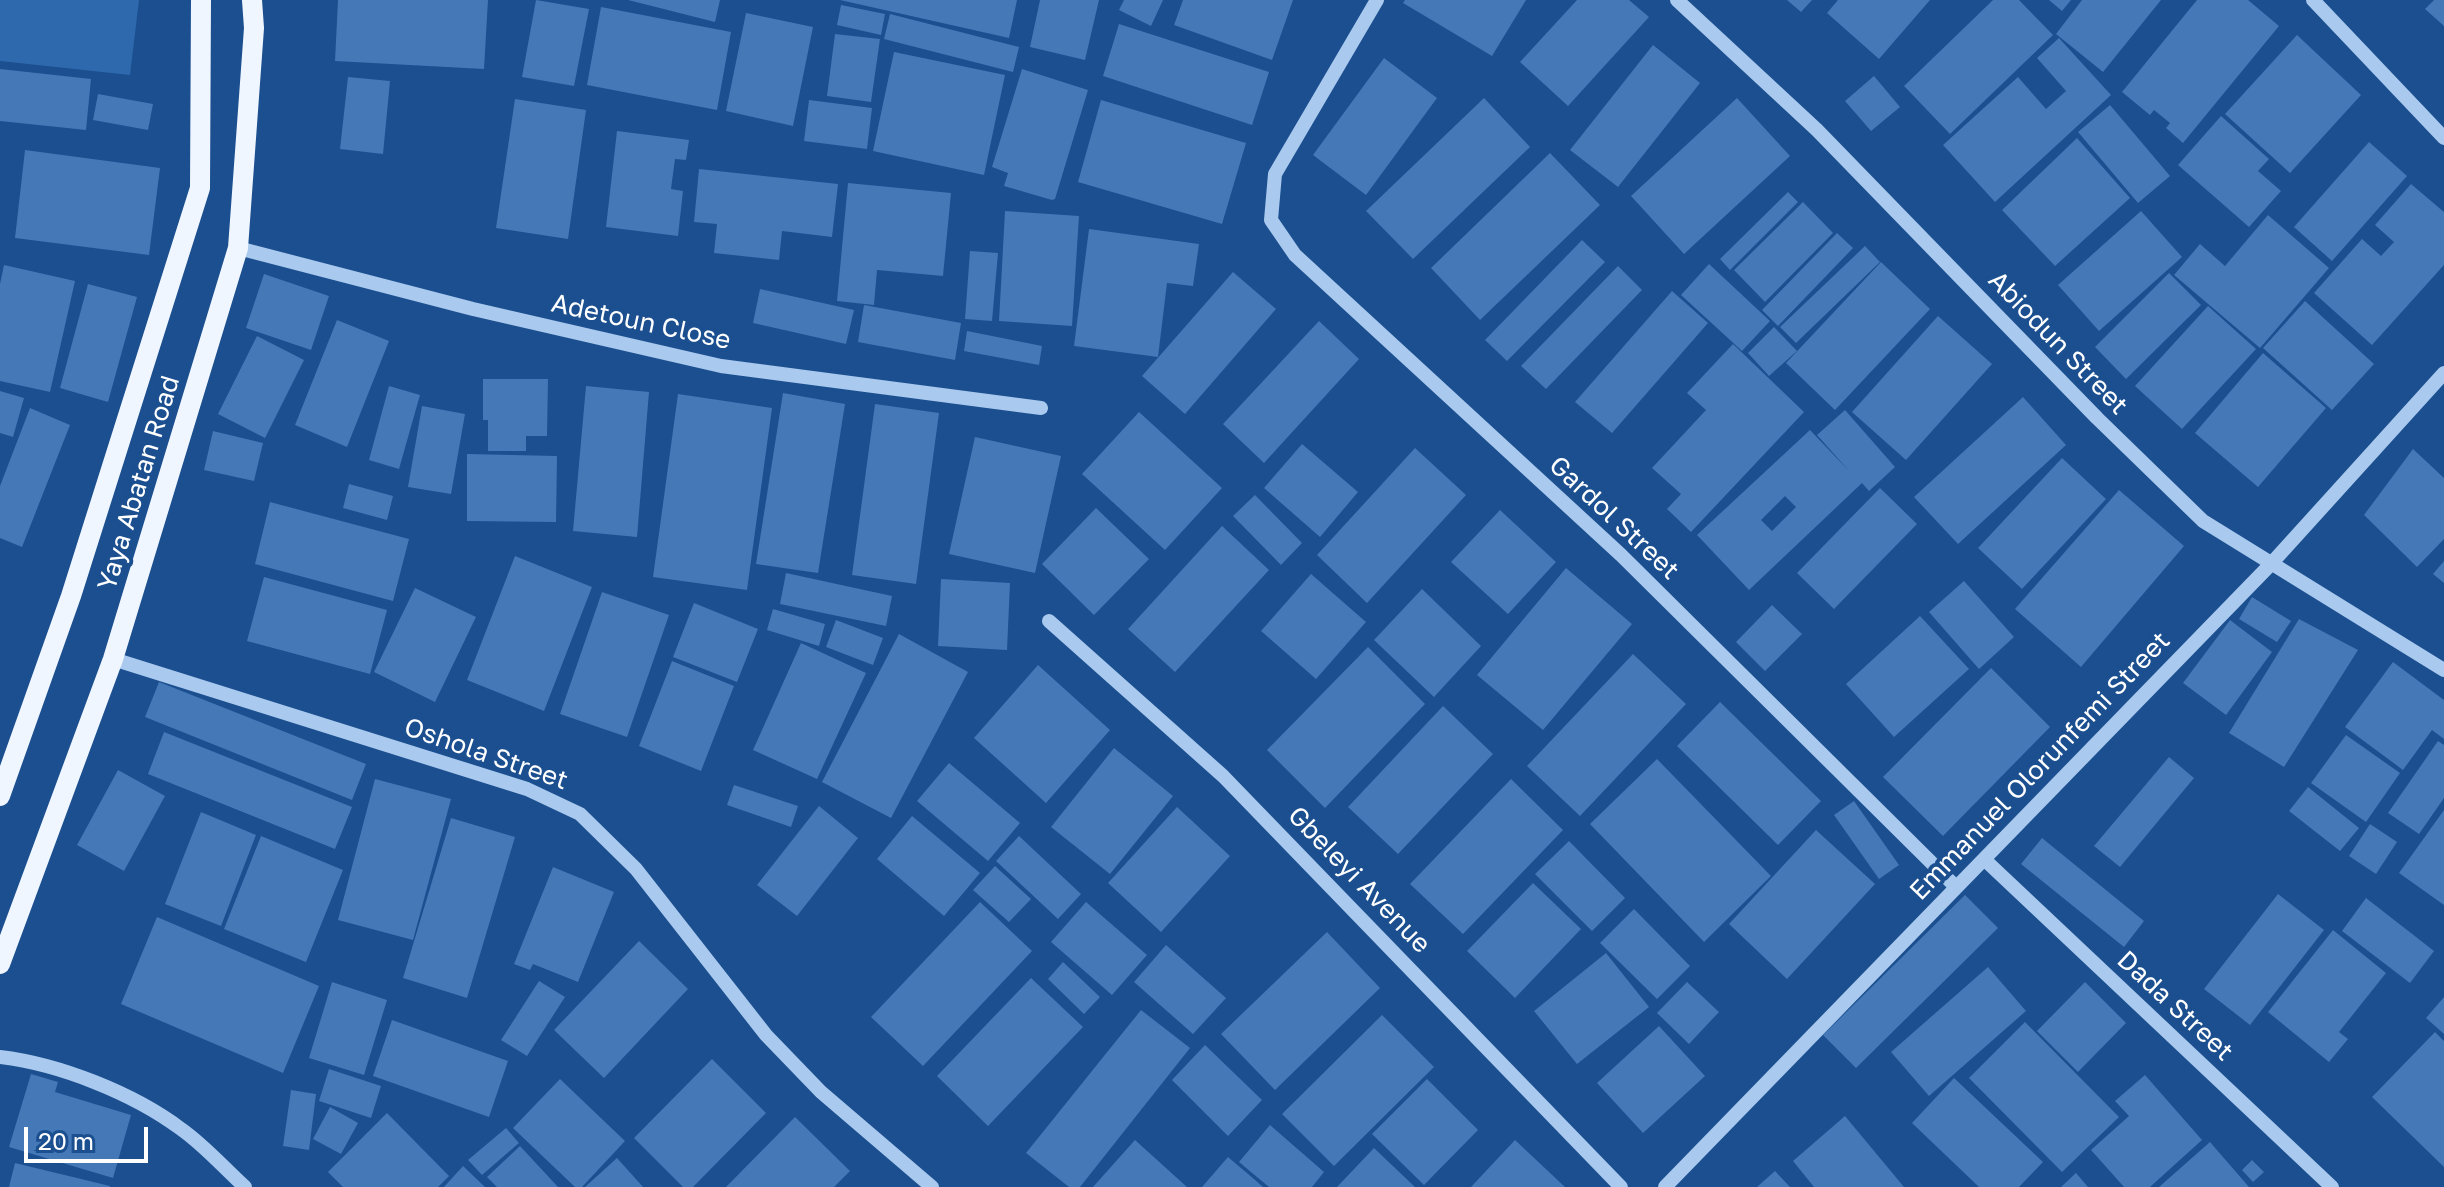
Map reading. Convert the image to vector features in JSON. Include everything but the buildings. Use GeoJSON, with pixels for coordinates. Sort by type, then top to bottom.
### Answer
{"type":"FeatureCollection","features":[{"type":"Feature","properties":{"kind":"main road","name":"Yaya Abatan Road"},"geometry":{"type":"LineString","coordinates":[[0,796],[71,596],[200,188],[201,0]]}},
{"type":"Feature","properties":{"kind":"main road","name":"Yaya Abatan Road"},"geometry":{"type":"LineString","coordinates":[[0,964],[113,659],[238,248],[254,28],[252,0]]}},
{"type":"Feature","properties":{"kind":"street","name":"Gardol Street"},"geometry":{"type":"LineString","coordinates":[[1377,0],[1275,174],[1271,220],[1295,255],[1621,555],[1956,887]]}},
{"type":"Feature","properties":{"kind":"street","name":"Abiodun Street"},"geometry":{"type":"LineString","coordinates":[[1677,0],[1817,130],[2097,418],[2203,521],[2444,670]]}},
{"type":"Feature","properties":{"kind":"street"},"geometry":{"type":"LineString","coordinates":[[2313,0],[2444,138]]}},
{"type":"Feature","properties":{"kind":"street","name":"Adetoun Close"},"geometry":{"type":"LineString","coordinates":[[238,248],[473,309],[721,366],[1041,408]]}},
{"type":"Feature","properties":{"kind":"street","name":"Emmanuel Olorunfemi Street"},"geometry":{"type":"LineString","coordinates":[[1665,1187],[2270,565],[2444,373]]}},
{"type":"Feature","properties":{"kind":"street","name":"Gbeleyi Avenue"},"geometry":{"type":"LineString","coordinates":[[1049,621],[1223,776],[1621,1187]]}},
{"type":"Feature","properties":{"kind":"street","name":"Oshola Street"},"geometry":{"type":"LineString","coordinates":[[113,659],[527,789],[580,814],[636,869],[766,1035],[821,1092],[932,1187]]}},
{"type":"Feature","properties":{"kind":"street","name":"Dada Street"},"geometry":{"type":"LineString","coordinates":[[1985,860],[2332,1187]]}},
{"type":"Feature","properties":{"kind":"street"},"geometry":{"type":"LineString","coordinates":[[0,1057],[28,1060],[119,1092],[182,1129],[245,1187]]}},
{"type":"Feature","properties":{"kind":"shaded area"},"geometry":{"type":"Polygon","coordinates":[[[0,0],[139,0],[130,75],[0,61],[0,0]]]}}]}
